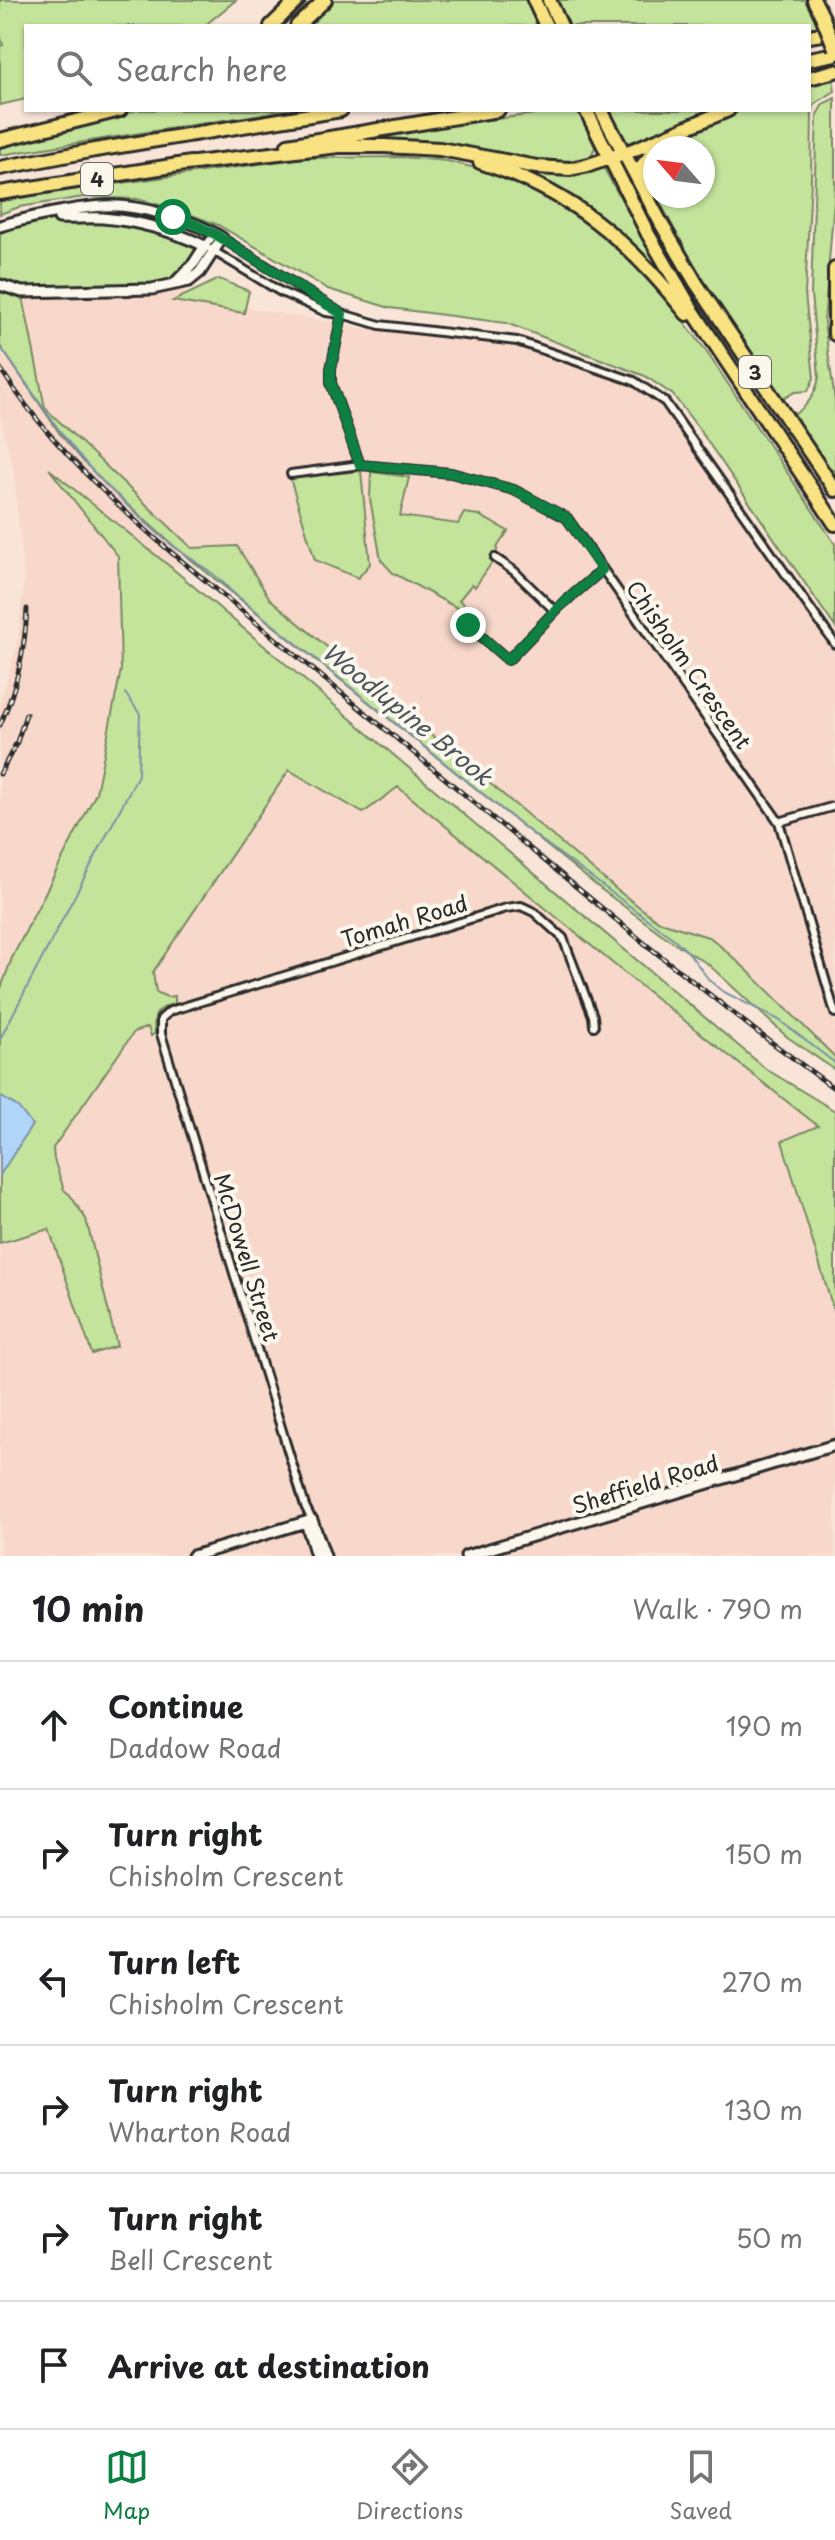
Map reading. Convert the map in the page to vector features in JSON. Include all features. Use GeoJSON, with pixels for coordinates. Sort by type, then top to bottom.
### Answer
{"type":"FeatureCollection","features":[{"type":"Feature","properties":{"kind":"highway"},"geometry":{"type":"LineString","coordinates":[[273,24],[298,0]]}},
{"type":"Feature","properties":{"kind":"highway"},"geometry":{"type":"LineString","coordinates":[[299,24],[325,0]]}},
{"type":"Feature","properties":{"kind":"highway"},"geometry":{"type":"LineString","coordinates":[[534,0],[545,24]]}},
{"type":"Feature","properties":{"kind":"highway"},"geometry":{"type":"LineString","coordinates":[[549,0],[560,24]]}},
{"type":"Feature","properties":{"kind":"highway"},"geometry":{"type":"LineString","coordinates":[[811,58],[835,51],[814,0]]}},
{"type":"Feature","properties":{"kind":"highway"},"geometry":{"type":"LineString","coordinates":[[811,36],[835,32]]}},
{"type":"Feature","properties":{"kind":"highway"},"geometry":{"type":"LineString","coordinates":[[811,77],[835,71]]}},
{"type":"Feature","properties":{"kind":"highway"},"geometry":{"type":"LineString","coordinates":[[0,140],[112,112]]}},
{"type":"Feature","properties":{"kind":"highway","name":"4"},"geometry":{"type":"LineString","coordinates":[[0,168],[329,112]]}},
{"type":"Feature","properties":{"kind":"highway","name":"4"},"geometry":{"type":"LineString","coordinates":[[0,193],[486,112]]}},
{"type":"Feature","properties":{"kind":"highway"},"geometry":{"type":"LineString","coordinates":[[186,164],[339,146],[402,146],[440,149],[549,169],[579,167],[623,153],[723,112]]}},
{"type":"Feature","properties":{"kind":"highway","name":"3"},"geometry":{"type":"LineString","coordinates":[[603,114],[640,184],[726,329],[835,490]]}},
{"type":"Feature","properties":{"kind":"highway","name":"3"},"geometry":{"type":"LineString","coordinates":[[589,115],[648,234],[691,308],[835,524]]}},
{"type":"Feature","properties":{"kind":"highway"},"geometry":{"type":"LineString","coordinates":[[402,146],[443,153],[508,172],[535,183],[599,222],[658,278],[744,386]]}},
{"type":"Feature","properties":{"kind":"highway"},"geometry":{"type":"LineString","coordinates":[[640,184],[643,167]]}},
{"type":"Feature","properties":{"kind":"highway"},"geometry":{"type":"LineString","coordinates":[[835,269],[835,334]]}},
{"type":"Feature","properties":{"kind":"main road"},"geometry":{"type":"LineString","coordinates":[[0,226],[104,206],[192,223],[218,236],[174,284],[152,289],[22,292],[0,285]]}},
{"type":"Feature","properties":{"kind":"main road"},"geometry":{"type":"LineString","coordinates":[[43,216],[128,221],[167,231],[209,249]]}},
{"type":"Feature","properties":{"kind":"main road","name":"Sheffield Road"},"geometry":{"type":"LineString","coordinates":[[466,1556],[835,1445]]}},
{"type":"Feature","properties":{"kind":"main road"},"geometry":{"type":"LineString","coordinates":[[193,1556],[309,1521]]}},
{"type":"Feature","properties":{"kind":"main road","name":"McDowell Street"},"geometry":{"type":"LineString","coordinates":[[309,1521],[316,1556]]}},
{"type":"Feature","properties":{"kind":"main road","name":"McDowell Street"},"geometry":{"type":"LineString","coordinates":[[309,1521],[325,1556]]}},
{"type":"Feature","properties":{"kind":"street"},"geometry":{"type":"LineString","coordinates":[[218,236],[342,314]]}},
{"type":"Feature","properties":{"kind":"street"},"geometry":{"type":"LineString","coordinates":[[209,249],[281,292],[326,312],[380,325],[517,341],[634,381],[657,395],[665,402],[835,644]]}},
{"type":"Feature","properties":{"kind":"street"},"geometry":{"type":"LineString","coordinates":[[342,314],[331,383],[360,465]]}},
{"type":"Feature","properties":{"kind":"street","name":"Chisholm Crescent"},"geometry":{"type":"LineString","coordinates":[[291,474],[360,465],[451,473],[514,490],[567,518],[779,822],[835,1013]]}},
{"type":"Feature","properties":{"kind":"street"},"geometry":{"type":"LineString","coordinates":[[495,558],[514,571],[555,611]]}},
{"type":"Feature","properties":{"kind":"street"},"geometry":{"type":"LineString","coordinates":[[468,625],[508,660],[555,611],[602,570]]}},
{"type":"Feature","properties":{"kind":"street"},"geometry":{"type":"LineString","coordinates":[[779,822],[835,806]]}},
{"type":"Feature","properties":{"kind":"street","name":"Tomah Road"},"geometry":{"type":"LineString","coordinates":[[161,1019],[170,1011],[521,906],[534,912],[563,938],[594,1026]]}},
{"type":"Feature","properties":{"kind":"street","name":"McDowell Street"},"geometry":{"type":"LineString","coordinates":[[161,1019],[161,1034],[309,1521]]}},
{"type":"Feature","properties":{"kind":"shaded area"},"geometry":{"type":"Polygon","coordinates":[[[169,281],[192,298],[375,330],[381,321],[505,333],[638,380],[673,402],[835,632],[835,1057],[711,938],[658,921],[533,830],[270,599],[237,546],[193,548],[173,569],[53,472],[118,556],[121,670],[96,793],[12,958],[0,991],[0,702],[17,645],[24,577],[13,468],[0,417],[0,346],[44,406],[20,285],[169,281]]]}},
{"type":"Feature","properties":{"kind":"shaded area"},"geometry":{"type":"Polygon","coordinates":[[[288,769],[363,813],[398,787],[708,1042],[818,1126],[782,1141],[835,1315],[835,1556],[0,1556],[0,1243],[49,1228],[92,1353],[70,1195],[64,1190],[53,1148],[134,1031],[148,1027],[155,1032],[155,1014],[175,996],[167,997],[156,992],[153,972],[288,769]]]}},
{"type":"Feature","properties":{"kind":"green space"},"geometry":{"type":"Polygon","coordinates":[[[0,0],[236,0],[206,24],[24,24],[24,99],[0,105],[0,46],[3,45],[0,0]]]}},
{"type":"Feature","properties":{"kind":"green space"},"geometry":{"type":"Polygon","coordinates":[[[334,0],[807,0],[819,23],[818,28],[811,29],[811,24],[308,24],[334,0]]]}},
{"type":"Feature","properties":{"kind":"green space"},"geometry":{"type":"Polygon","coordinates":[[[833,77],[835,91],[812,109],[805,294],[814,378],[808,391],[795,392],[781,400],[700,275],[663,208],[715,208],[715,136],[688,136],[738,112],[811,112],[811,84],[833,77]]]}},
{"type":"Feature","properties":{"kind":"green space"},"geometry":{"type":"Polygon","coordinates":[[[835,98],[835,188],[824,322],[835,401],[835,482],[821,456],[791,416],[810,400],[819,377],[811,294],[817,115],[823,104],[835,98]]]}},
{"type":"Feature","properties":{"kind":"green space"},"geometry":{"type":"Polygon","coordinates":[[[130,112],[275,112],[0,155],[0,147],[130,112]]]}},
{"type":"Feature","properties":{"kind":"green space"},"geometry":{"type":"Polygon","coordinates":[[[549,112],[579,112],[595,147],[591,156],[575,163],[555,164],[338,140],[549,112]]]}},
{"type":"Feature","properties":{"kind":"green space"},"geometry":{"type":"Polygon","coordinates":[[[609,112],[711,112],[654,136],[643,136],[643,141],[625,145],[609,112]]]}},
{"type":"Feature","properties":{"kind":"green space"},"geometry":{"type":"Polygon","coordinates":[[[402,157],[447,161],[492,172],[535,190],[589,221],[621,249],[667,299],[704,348],[835,544],[835,627],[699,429],[673,395],[645,376],[506,323],[390,308],[328,289],[218,225],[137,199],[84,197],[19,207],[0,214],[0,200],[303,158],[402,157]]]}},
{"type":"Feature","properties":{"kind":"green space"},"geometry":{"type":"Polygon","coordinates":[[[602,165],[661,270],[658,272],[613,226],[560,191],[522,171],[541,173],[602,165]]]}},
{"type":"Feature","properties":{"kind":"green space"},"geometry":{"type":"Polygon","coordinates":[[[43,216],[128,221],[205,246],[174,284],[22,292],[45,408],[192,548],[237,546],[270,599],[617,890],[658,921],[711,938],[835,1057],[835,1070],[786,1036],[708,964],[602,890],[174,546],[83,461],[60,434],[0,346],[0,226],[43,216]]]}},
{"type":"Feature","properties":{"kind":"green space"},"geometry":{"type":"Polygon","coordinates":[[[219,279],[249,291],[244,313],[173,301],[219,279]]]}},
{"type":"Feature","properties":{"kind":"green space"},"geometry":{"type":"Polygon","coordinates":[[[49,469],[173,569],[766,1069],[835,1111],[835,1315],[782,1141],[818,1126],[633,980],[398,787],[363,813],[289,770],[153,972],[156,992],[167,997],[175,996],[175,1003],[157,1013],[155,1033],[151,1036],[148,1027],[134,1032],[53,1148],[64,1190],[86,1219],[117,1346],[92,1354],[49,1229],[0,1243],[0,991],[12,958],[96,793],[121,670],[118,556],[49,469]]]}},
{"type":"Feature","properties":{"kind":"green space"},"geometry":{"type":"Polygon","coordinates":[[[361,471],[370,564],[358,578],[315,560],[290,478],[361,471]]]}},
{"type":"Feature","properties":{"kind":"green space"},"geometry":{"type":"Polygon","coordinates":[[[371,472],[409,477],[400,516],[458,524],[464,513],[479,515],[508,531],[498,546],[495,558],[475,587],[472,584],[459,600],[470,610],[466,613],[393,573],[381,560],[370,499],[371,472]]]}},
{"type":"Feature","properties":{"kind":"water"},"geometry":{"type":"Polygon","coordinates":[[[0,1096],[18,1107],[32,1125],[0,1175],[0,1096]]]}},
{"type":"Feature","properties":{"kind":"waterway","name":"Woodlupine Brook"},"geometry":{"type":"LineString","coordinates":[[0,346],[92,471],[159,535],[212,573],[529,831],[674,939],[722,991],[779,1020],[835,1063]]}},
{"type":"Feature","properties":{"kind":"waterway"},"geometry":{"type":"LineString","coordinates":[[0,1039],[138,775],[140,714],[125,693]]}},
{"type":"Feature","properties":{"kind":"railway"},"geometry":{"type":"LineString","coordinates":[[0,368],[57,443],[124,511],[172,553],[649,947],[835,1089]]}},
{"type":"Feature","properties":{"kind":"railway"},"geometry":{"type":"LineString","coordinates":[[0,725],[19,668],[27,609]]}},
{"type":"Feature","properties":{"kind":"railway"},"geometry":{"type":"LineString","coordinates":[[0,774],[17,742],[26,714]]}},
{"type":"Feature","properties":{"kind":"route"},"geometry":{"type":"LineString","coordinates":[[173,217],[215,234],[342,314],[331,383],[360,465],[451,473],[514,490],[567,518],[602,570],[559,607],[508,660],[468,625]]}}]}
